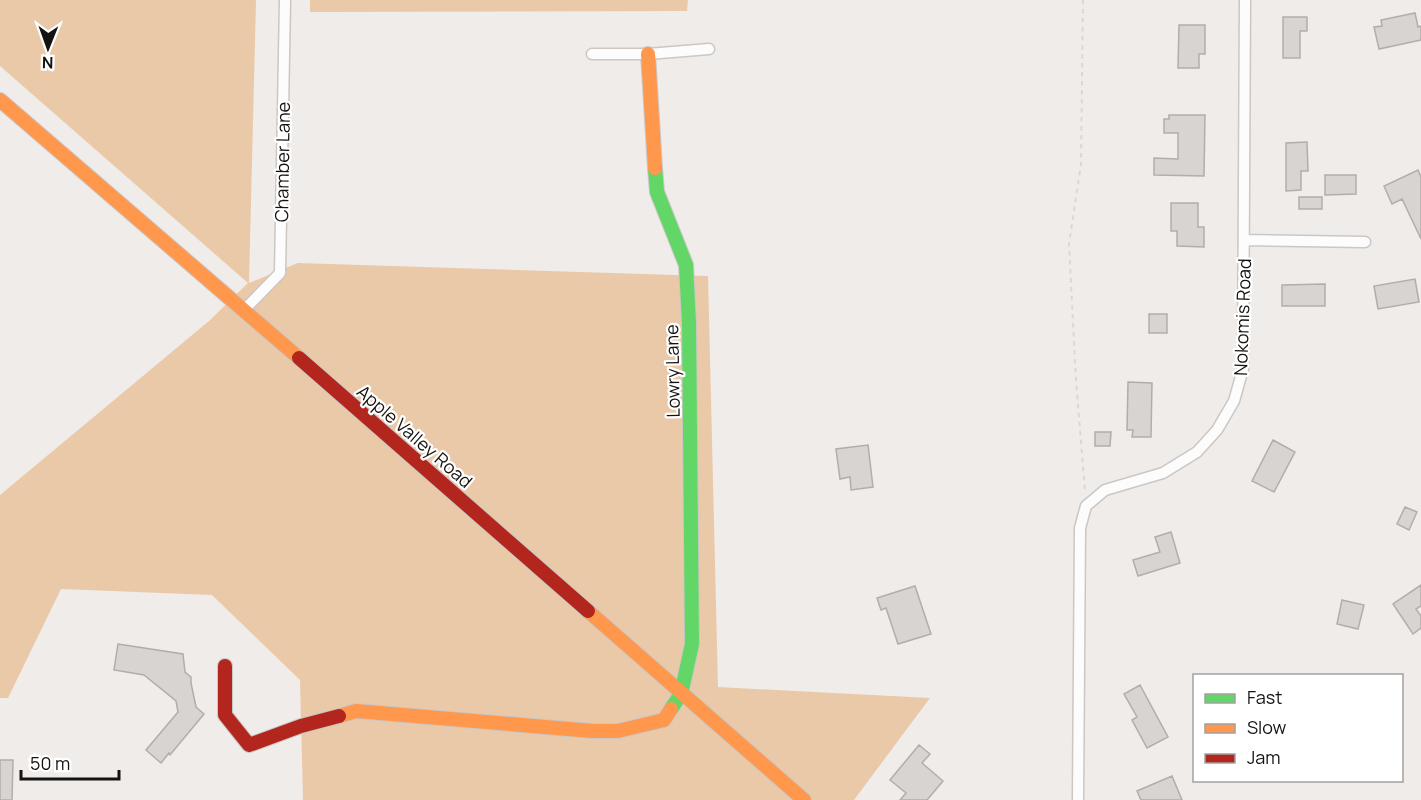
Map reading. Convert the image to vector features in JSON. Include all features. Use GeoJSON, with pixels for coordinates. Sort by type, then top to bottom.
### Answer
{"type":"FeatureCollection","features":[{"type":"Feature","properties":{"kind":"street","name":"Chamber Lane"},"geometry":{"type":"LineString","coordinates":[[244,310],[280,273],[285,0]]}},
{"type":"Feature","properties":{"kind":"street","name":"Nokomis Road"},"geometry":{"type":"LineString","coordinates":[[1086,506],[1105,490],[1163,473],[1197,452],[1218,430],[1234,401],[1243,369],[1245,0]]}},
{"type":"Feature","properties":{"kind":"street"},"geometry":{"type":"LineString","coordinates":[[592,54],[648,54],[709,49]]}},
{"type":"Feature","properties":{"kind":"street","name":"Lowry Lane"},"geometry":{"type":"LineString","coordinates":[[648,54],[657,192],[686,265],[690,323],[692,644],[681,694]]}},
{"type":"Feature","properties":{"kind":"street","name":"Apple Valley Road"},"geometry":{"type":"LineString","coordinates":[[0,100],[244,310],[804,800]]}},
{"type":"Feature","properties":{"kind":"street"},"geometry":{"type":"LineString","coordinates":[[1244,240],[1365,242]]}},
{"type":"Feature","properties":{"kind":"street"},"geometry":{"type":"LineString","coordinates":[[1078,800],[1080,528],[1086,506]]}},
{"type":"Feature","properties":{"kind":"street"},"geometry":{"type":"LineString","coordinates":[[225,666],[225,715],[249,746],[301,726],[356,711],[580,730],[618,731],[664,720],[681,694]]}},
{"type":"Feature","properties":{"kind":"path"},"geometry":{"type":"LineString","coordinates":[[1083,0],[1081,164],[1069,244],[1076,381],[1086,506]]}},
{"type":"Feature","properties":{"kind":"shaded area"},"geometry":{"type":"Polygon","coordinates":[[[0,0],[256,0],[249,283],[298,263],[708,276],[718,687],[930,698],[854,800],[303,800],[300,680],[212,595],[61,589],[8,698],[0,698],[0,495],[209,321],[248,283],[0,66],[0,0]]]}},
{"type":"Feature","properties":{"kind":"shaded area"},"geometry":{"type":"Polygon","coordinates":[[[310,0],[688,0],[687,11],[310,12],[310,0]]]}},
{"type":"Feature","properties":{"kind":"building"},"geometry":{"type":"Polygon","coordinates":[[[1415,13],[1418,27],[1421,26],[1421,40],[1379,49],[1374,27],[1382,26],[1381,20],[1415,13]]]}},
{"type":"Feature","properties":{"kind":"building"},"geometry":{"type":"Polygon","coordinates":[[[1283,17],[1307,17],[1307,31],[1300,31],[1300,58],[1283,58],[1283,17]]]}},
{"type":"Feature","properties":{"kind":"building"},"geometry":{"type":"Polygon","coordinates":[[[1179,25],[1205,25],[1205,54],[1199,54],[1199,68],[1178,68],[1179,25]]]}},
{"type":"Feature","properties":{"kind":"building"},"geometry":{"type":"Polygon","coordinates":[[[1169,115],[1205,115],[1204,176],[1154,175],[1154,158],[1178,159],[1178,133],[1164,133],[1164,119],[1169,119],[1169,115]]]}},
{"type":"Feature","properties":{"kind":"building"},"geometry":{"type":"Polygon","coordinates":[[[1307,142],[1308,171],[1301,171],[1301,190],[1286,191],[1286,143],[1307,142]]]}},
{"type":"Feature","properties":{"kind":"building"},"geometry":{"type":"Polygon","coordinates":[[[1418,170],[1421,177],[1421,239],[1402,199],[1392,204],[1384,186],[1418,170]]]}},
{"type":"Feature","properties":{"kind":"building"},"geometry":{"type":"Polygon","coordinates":[[[1325,175],[1356,175],[1356,194],[1325,195],[1325,175]]]}},
{"type":"Feature","properties":{"kind":"building"},"geometry":{"type":"Polygon","coordinates":[[[1299,197],[1322,197],[1322,209],[1299,209],[1299,197]]]}},
{"type":"Feature","properties":{"kind":"building"},"geometry":{"type":"Polygon","coordinates":[[[1171,203],[1198,203],[1198,227],[1204,227],[1204,247],[1177,246],[1177,231],[1171,231],[1171,203]]]}},
{"type":"Feature","properties":{"kind":"building"},"geometry":{"type":"Polygon","coordinates":[[[1415,279],[1419,302],[1378,309],[1374,286],[1415,279]]]}},
{"type":"Feature","properties":{"kind":"building"},"geometry":{"type":"Polygon","coordinates":[[[1325,284],[1325,306],[1282,306],[1282,285],[1325,284]]]}},
{"type":"Feature","properties":{"kind":"building"},"geometry":{"type":"Polygon","coordinates":[[[1149,314],[1167,314],[1167,333],[1149,333],[1149,314]]]}},
{"type":"Feature","properties":{"kind":"building"},"geometry":{"type":"Polygon","coordinates":[[[1128,382],[1152,383],[1151,437],[1132,437],[1133,430],[1127,430],[1128,382]]]}},
{"type":"Feature","properties":{"kind":"building"},"geometry":{"type":"Polygon","coordinates":[[[1095,432],[1111,432],[1110,446],[1095,446],[1095,432]]]}},
{"type":"Feature","properties":{"kind":"building"},"geometry":{"type":"Polygon","coordinates":[[[1273,440],[1295,452],[1274,492],[1252,481],[1273,440]]]}},
{"type":"Feature","properties":{"kind":"building"},"geometry":{"type":"Polygon","coordinates":[[[868,445],[873,487],[851,490],[850,477],[840,479],[836,449],[868,445]]]}},
{"type":"Feature","properties":{"kind":"building"},"geometry":{"type":"Polygon","coordinates":[[[1405,507],[1417,512],[1409,530],[1397,524],[1405,507]]]}},
{"type":"Feature","properties":{"kind":"building"},"geometry":{"type":"Polygon","coordinates":[[[1171,532],[1180,563],[1138,576],[1133,560],[1160,552],[1155,537],[1171,532]]]}},
{"type":"Feature","properties":{"kind":"building"},"geometry":{"type":"Polygon","coordinates":[[[1421,585],[1421,606],[1416,609],[1421,616],[1421,628],[1413,634],[1393,604],[1421,585]]]}},
{"type":"Feature","properties":{"kind":"building"},"geometry":{"type":"Polygon","coordinates":[[[915,586],[931,634],[898,644],[886,608],[881,610],[877,598],[915,586]]]}},
{"type":"Feature","properties":{"kind":"building"},"geometry":{"type":"Polygon","coordinates":[[[1342,600],[1364,605],[1358,629],[1337,624],[1342,600]]]}},
{"type":"Feature","properties":{"kind":"building"},"geometry":{"type":"Polygon","coordinates":[[[118,644],[183,654],[185,672],[191,677],[196,707],[204,714],[161,763],[146,750],[178,712],[176,701],[144,675],[114,670],[118,644]]]}},
{"type":"Feature","properties":{"kind":"building"},"geometry":{"type":"Polygon","coordinates":[[[1140,685],[1168,737],[1147,748],[1132,720],[1137,717],[1124,694],[1140,685]]]}},
{"type":"Feature","properties":{"kind":"building"},"geometry":{"type":"Polygon","coordinates":[[[919,745],[930,754],[922,763],[943,781],[927,800],[900,800],[906,793],[890,780],[919,745]]]}},
{"type":"Feature","properties":{"kind":"building"},"geometry":{"type":"Polygon","coordinates":[[[0,760],[13,760],[12,800],[0,800],[0,760]]]}},
{"type":"Feature","properties":{"kind":"building"},"geometry":{"type":"Polygon","coordinates":[[[1172,776],[1182,800],[1141,800],[1137,791],[1172,776]]]}},
{"type":"Feature","properties":{"kind":"traffic: fast"},"geometry":{"type":"LineString","coordinates":[[655,168],[657,192],[686,265],[689,323],[692,644],[681,694],[671,709]]}},
{"type":"Feature","properties":{"kind":"traffic: slow"},"geometry":{"type":"LineString","coordinates":[[648,54],[655,168]]}},
{"type":"Feature","properties":{"kind":"traffic: slow"},"geometry":{"type":"LineString","coordinates":[[0,100],[299,358]]}},
{"type":"Feature","properties":{"kind":"traffic: slow"},"geometry":{"type":"LineString","coordinates":[[588,611],[804,800]]}},
{"type":"Feature","properties":{"kind":"traffic: slow"},"geometry":{"type":"LineString","coordinates":[[339,716],[356,711],[592,731],[618,731],[664,720],[671,709]]}},
{"type":"Feature","properties":{"kind":"traffic: jam"},"geometry":{"type":"LineString","coordinates":[[299,358],[588,611]]}},
{"type":"Feature","properties":{"kind":"traffic: jam"},"geometry":{"type":"LineString","coordinates":[[225,666],[225,715],[249,745],[301,726],[339,716]]}}]}
